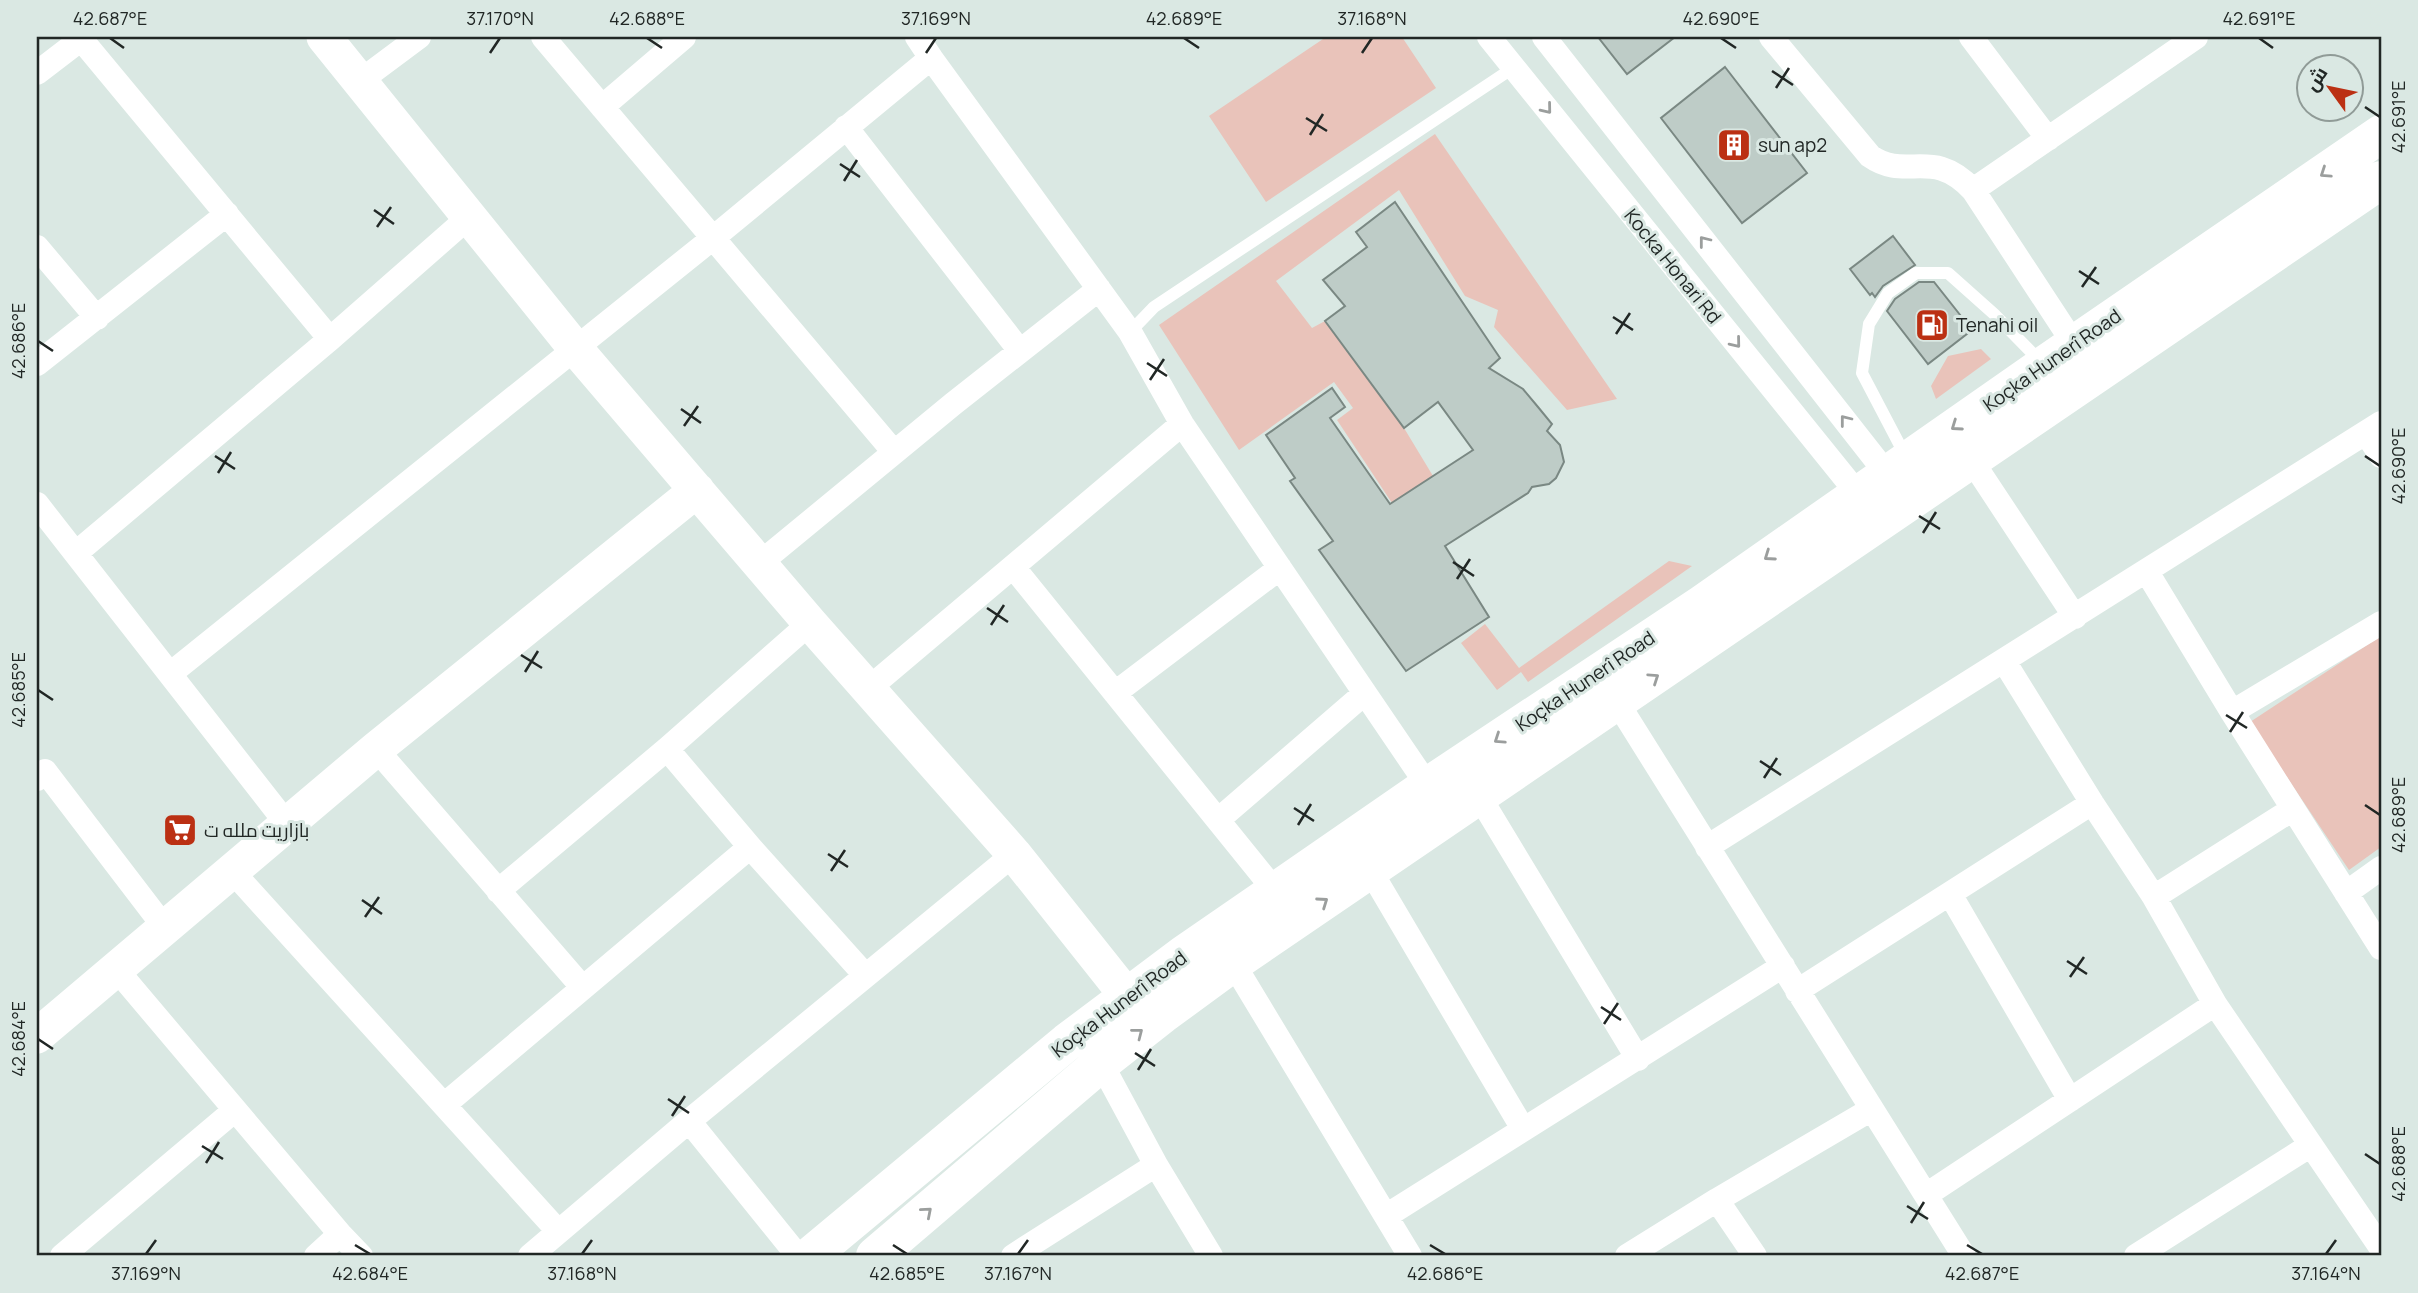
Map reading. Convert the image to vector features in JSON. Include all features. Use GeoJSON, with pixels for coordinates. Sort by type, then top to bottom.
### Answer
{"type":"FeatureCollection","features":[{"type":"Feature","properties":{"kind":"main road","name":"Koçka Hunerî Road"},"geometry":{"type":"LineString","coordinates":[[810,1256],[1067,1042],[1127,996],[1428,786],[1702,604],[2059,354],[2381,134]]}},
{"type":"Feature","properties":{"kind":"main road"},"geometry":{"type":"LineString","coordinates":[[859,1215],[881,1252],[1101,1063],[1233,963],[2381,180]]}},
{"type":"Feature","properties":{"kind":"street"},"geometry":{"type":"LineString","coordinates":[[324,37],[575,348],[810,623],[1014,854],[1127,996]]}},
{"type":"Feature","properties":{"kind":"street"},"geometry":{"type":"LineString","coordinates":[[360,81],[419,37]]}},
{"type":"Feature","properties":{"kind":"street"},"geometry":{"type":"LineString","coordinates":[[543,37],[894,452]]}},
{"type":"Feature","properties":{"kind":"street"},"geometry":{"type":"LineString","coordinates":[[602,107],[684,37]]}},
{"type":"Feature","properties":{"kind":"street"},"geometry":{"type":"LineString","coordinates":[[917,37],[1130,332],[1182,424],[1428,786]]}},
{"type":"Feature","properties":{"kind":"street","name":"Kocka Honari Rd"},"geometry":{"type":"LineString","coordinates":[[1489,37],[1623,204],[1884,476]]}},
{"type":"Feature","properties":{"kind":"street","name":"Kocka Honari Rd"},"geometry":{"type":"LineString","coordinates":[[1544,37],[1884,476]]}},
{"type":"Feature","properties":{"kind":"street"},"geometry":{"type":"LineString","coordinates":[[1771,37],[1870,156],[1878,162],[1896,167],[1922,164],[1941,168],[1953,173],[1973,190],[2059,354]]}},
{"type":"Feature","properties":{"kind":"street"},"geometry":{"type":"LineString","coordinates":[[1971,37],[2048,139]]}},
{"type":"Feature","properties":{"kind":"street"},"geometry":{"type":"LineString","coordinates":[[37,73],[83,38],[330,339]]}},
{"type":"Feature","properties":{"kind":"street"},"geometry":{"type":"LineString","coordinates":[[1973,190],[2188,39]]}},
{"type":"Feature","properties":{"kind":"street"},"geometry":{"type":"LineString","coordinates":[[170,674],[932,58]]}},
{"type":"Feature","properties":{"kind":"street"},"geometry":{"type":"LineString","coordinates":[[846,127],[1020,351]]}},
{"type":"Feature","properties":{"kind":"street"},"geometry":{"type":"LineString","coordinates":[[1623,204],[1656,180]]}},
{"type":"Feature","properties":{"kind":"street"},"geometry":{"type":"LineString","coordinates":[[37,364],[227,214]]}},
{"type":"Feature","properties":{"kind":"street"},"geometry":{"type":"LineString","coordinates":[[76,553],[330,339],[469,217]]}},
{"type":"Feature","properties":{"kind":"street"},"geometry":{"type":"LineString","coordinates":[[37,247],[97,318]]}},
{"type":"Feature","properties":{"kind":"street"},"geometry":{"type":"LineString","coordinates":[[760,563],[1099,289]]}},
{"type":"Feature","properties":{"kind":"street"},"geometry":{"type":"LineString","coordinates":[[868,689],[1182,424]]}},
{"type":"Feature","properties":{"kind":"street"},"geometry":{"type":"LineString","coordinates":[[1707,847],[2374,428],[2381,456]]}},
{"type":"Feature","properties":{"kind":"street"},"geometry":{"type":"LineString","coordinates":[[1972,461],[2075,617]]}},
{"type":"Feature","properties":{"kind":"street"},"geometry":{"type":"LineString","coordinates":[[37,1036],[376,749],[697,490]]}},
{"type":"Feature","properties":{"kind":"street"},"geometry":{"type":"LineString","coordinates":[[37,506],[287,824]]}},
{"type":"Feature","properties":{"kind":"street"},"geometry":{"type":"LineString","coordinates":[[1014,568],[1276,892]]}},
{"type":"Feature","properties":{"kind":"street"},"geometry":{"type":"LineString","coordinates":[[1115,693],[1280,568]]}},
{"type":"Feature","properties":{"kind":"street"},"geometry":{"type":"LineString","coordinates":[[2147,572],[2381,948]]}},
{"type":"Feature","properties":{"kind":"street"},"geometry":{"type":"LineString","coordinates":[[2232,712],[2381,622]]}},
{"type":"Feature","properties":{"kind":"street"},"geometry":{"type":"LineString","coordinates":[[498,891],[667,750],[810,623]]}},
{"type":"Feature","properties":{"kind":"street"},"geometry":{"type":"LineString","coordinates":[[2004,662],[2154,897],[2215,1004],[2381,1248]]}},
{"type":"Feature","properties":{"kind":"street"},"geometry":{"type":"LineString","coordinates":[[1217,820],[1365,693]]}},
{"type":"Feature","properties":{"kind":"street"},"geometry":{"type":"LineString","coordinates":[[1617,702],[1964,1256]]}},
{"type":"Feature","properties":{"kind":"street"},"geometry":{"type":"LineString","coordinates":[[376,749],[583,988]]}},
{"type":"Feature","properties":{"kind":"street"},"geometry":{"type":"LineString","coordinates":[[667,750],[865,975]]}},
{"type":"Feature","properties":{"kind":"street"},"geometry":{"type":"LineString","coordinates":[[40,770],[165,928]]}},
{"type":"Feature","properties":{"kind":"street"},"geometry":{"type":"LineString","coordinates":[[1479,796],[1638,1059]]}},
{"type":"Feature","properties":{"kind":"street"},"geometry":{"type":"LineString","coordinates":[[1797,991],[2092,803]]}},
{"type":"Feature","properties":{"kind":"street"},"geometry":{"type":"LineString","coordinates":[[2154,897],[2293,809]]}},
{"type":"Feature","properties":{"kind":"street"},"geometry":{"type":"LineString","coordinates":[[444,1105],[750,847]]}},
{"type":"Feature","properties":{"kind":"street"},"geometry":{"type":"LineString","coordinates":[[530,1256],[689,1121],[1014,854]]}},
{"type":"Feature","properties":{"kind":"street"},"geometry":{"type":"LineString","coordinates":[[2346,893],[2381,868]]}},
{"type":"Feature","properties":{"kind":"street"},"geometry":{"type":"LineString","coordinates":[[1370,870],[1523,1129]]}},
{"type":"Feature","properties":{"kind":"street"},"geometry":{"type":"LineString","coordinates":[[232,871],[558,1231]]}},
{"type":"Feature","properties":{"kind":"street"},"geometry":{"type":"LineString","coordinates":[[1950,894],[2070,1100]]}},
{"type":"Feature","properties":{"kind":"street"},"geometry":{"type":"LineString","coordinates":[[1233,963],[1410,1256]]}},
{"type":"Feature","properties":{"kind":"street"},"geometry":{"type":"LineString","coordinates":[[1386,1216],[1783,966]]}},
{"type":"Feature","properties":{"kind":"street"},"geometry":{"type":"LineString","coordinates":[[117,969],[361,1256]]}},
{"type":"Feature","properties":{"kind":"street"},"geometry":{"type":"LineString","coordinates":[[1926,1195],[2215,1004]]}},
{"type":"Feature","properties":{"kind":"street"},"geometry":{"type":"LineString","coordinates":[[1101,1063],[1156,1165],[1211,1256]]}},
{"type":"Feature","properties":{"kind":"street"},"geometry":{"type":"LineString","coordinates":[[1627,1256],[1872,1109]]}},
{"type":"Feature","properties":{"kind":"street"},"geometry":{"type":"LineString","coordinates":[[62,1256],[235,1110]]}},
{"type":"Feature","properties":{"kind":"street"},"geometry":{"type":"LineString","coordinates":[[689,1121],[798,1256]]}},
{"type":"Feature","properties":{"kind":"street"},"geometry":{"type":"LineString","coordinates":[[2136,1256],[2311,1145]]}},
{"type":"Feature","properties":{"kind":"street"},"geometry":{"type":"LineString","coordinates":[[1013,1256],[1156,1165]]}},
{"type":"Feature","properties":{"kind":"street"},"geometry":{"type":"LineString","coordinates":[[1717,1200],[1755,1256]]}},
{"type":"Feature","properties":{"kind":"street"},"geometry":{"type":"LineString","coordinates":[[316,1256],[340,1234]]}},
{"type":"Feature","properties":{"kind":"lane"},"geometry":{"type":"LineString","coordinates":[[1130,332],[1154,307],[1513,68]]}},
{"type":"Feature","properties":{"kind":"lane"},"geometry":{"type":"LineString","coordinates":[[1884,476],[1862,373],[1869,324],[1888,293],[1916,273],[1948,273],[1994,314],[2059,354]]}},
{"type":"Feature","properties":{"kind":"shaded area"},"geometry":{"type":"Polygon","coordinates":[[[1326,37],[1402,37],[1436,88],[1266,202],[1209,116],[1326,37]]]}},
{"type":"Feature","properties":{"kind":"shaded area"},"geometry":{"type":"Polygon","coordinates":[[[1435,134],[1617,399],[1567,410],[1494,327],[1498,310],[1465,296],[1399,190],[1276,281],[1312,328],[1325,321],[1404,428],[1433,476],[1392,503],[1337,420],[1353,408],[1334,382],[1239,450],[1159,325],[1435,134]]]}},
{"type":"Feature","properties":{"kind":"shaded area"},"geometry":{"type":"Polygon","coordinates":[[[1981,349],[1991,359],[1936,399],[1931,386],[1948,356],[1981,349]]]}},
{"type":"Feature","properties":{"kind":"shaded area"},"geometry":{"type":"Polygon","coordinates":[[[1669,561],[1692,566],[1528,682],[1521,672],[1497,690],[1461,643],[1485,624],[1519,668],[1669,561]]]}},
{"type":"Feature","properties":{"kind":"shaded area"},"geometry":{"type":"Polygon","coordinates":[[[2381,636],[2381,847],[2349,870],[2250,722],[2381,636]]]}},
{"type":"Feature","properties":{"kind":"building"},"geometry":{"type":"Polygon","coordinates":[[[1598,37],[1675,37],[1627,74],[1598,37]]]}},
{"type":"Feature","properties":{"kind":"building","name":"sun ap2"},"geometry":{"type":"Polygon","coordinates":[[[1725,67],[1807,173],[1742,223],[1661,118],[1725,67]]]}},
{"type":"Feature","properties":{"kind":"building"},"geometry":{"type":"Polygon","coordinates":[[[1395,202],[1500,358],[1489,368],[1523,389],[1552,424],[1547,431],[1560,445],[1564,462],[1556,478],[1549,484],[1532,487],[1528,493],[1445,546],[1489,617],[1406,671],[1319,550],[1333,541],[1290,481],[1295,478],[1266,435],[1332,388],[1345,407],[1330,418],[1390,504],[1473,450],[1438,402],[1404,428],[1325,321],[1345,306],[1323,280],[1367,247],[1356,232],[1395,202]]]}},
{"type":"Feature","properties":{"kind":"building"},"geometry":{"type":"Polygon","coordinates":[[[1893,236],[1915,265],[1883,286],[1875,297],[1872,293],[1870,295],[1850,269],[1893,236]]]}},
{"type":"Feature","properties":{"kind":"building"},"geometry":{"type":"Polygon","coordinates":[[[1919,282],[1934,282],[1972,330],[1928,364],[1887,311],[1895,299],[1919,282]]]}},
{"type":"Feature","properties":{"kind":"place","name":"sun ap2"},"geometry":{"type":"Point","coordinates":[1734,145]}},
{"type":"Feature","properties":{"kind":"place","name":"Tenahi oil"},"geometry":{"type":"Point","coordinates":[1932,325]}},
{"type":"Feature","properties":{"kind":"place","name":"بازاريت ملله ت"},"geometry":{"type":"Point","coordinates":[180,830]}}]}
